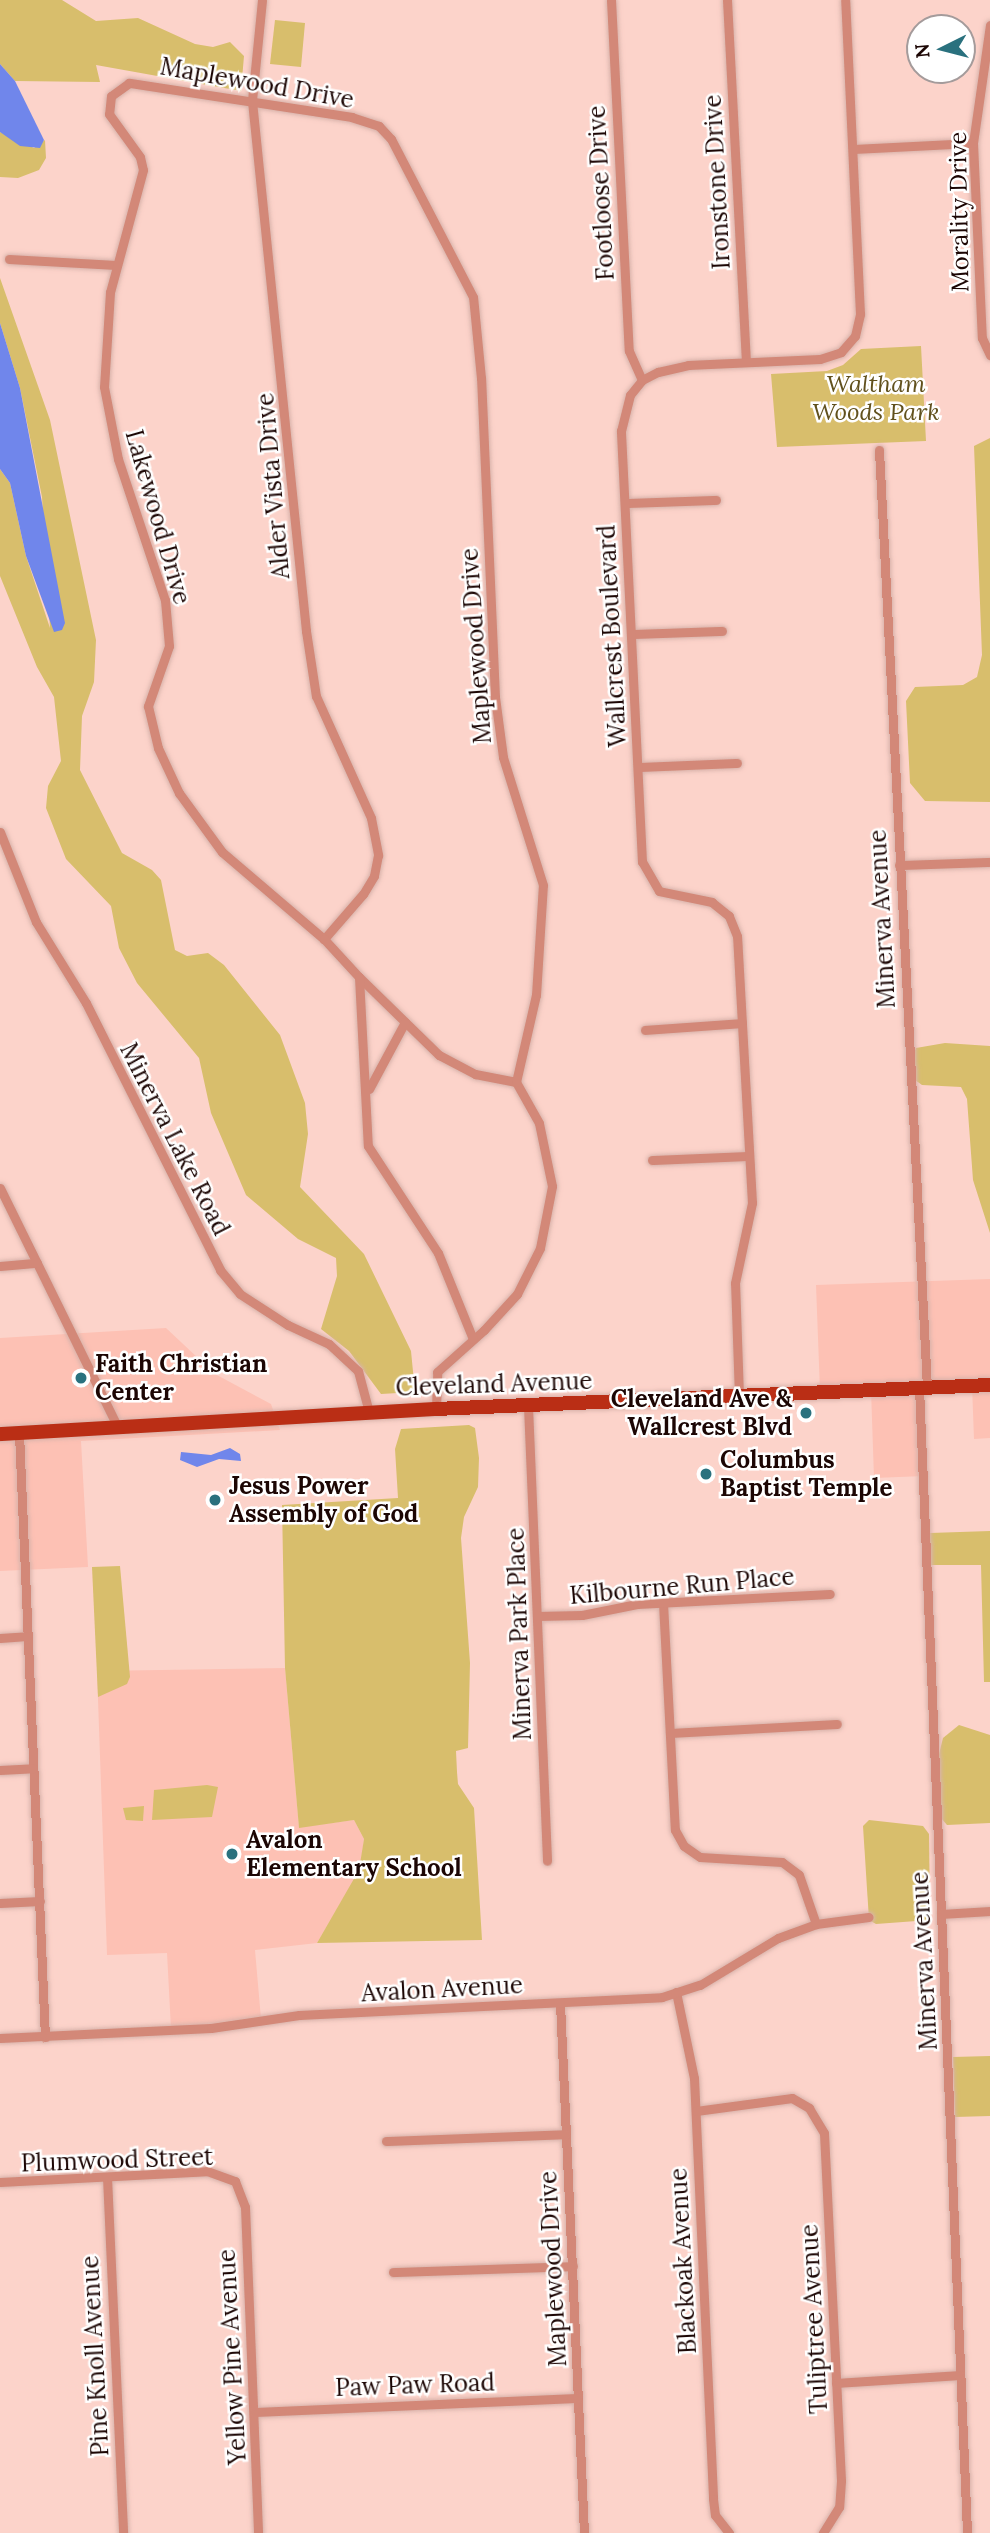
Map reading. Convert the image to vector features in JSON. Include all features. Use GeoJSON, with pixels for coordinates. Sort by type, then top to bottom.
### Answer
{"type":"FeatureCollection","features":[{"type":"Feature","properties":{"kind":"main road","name":"Cleveland Avenue"},"geometry":{"type":"LineString","coordinates":[[0,1434],[369,1412],[990,1385]]}},
{"type":"Feature","properties":{"kind":"street","name":"Alder Vista Drive"},"geometry":{"type":"LineString","coordinates":[[262,0],[252,101],[316,696],[371,818],[378,855],[374,876],[363,894],[324,939]]}},
{"type":"Feature","properties":{"kind":"street","name":"Footloose Drive"},"geometry":{"type":"LineString","coordinates":[[611,0],[629,351],[642,380]]}},
{"type":"Feature","properties":{"kind":"street","name":"Ironstone Drive"},"geometry":{"type":"LineString","coordinates":[[727,0],[746,362]]}},
{"type":"Feature","properties":{"kind":"street"},"geometry":{"type":"LineString","coordinates":[[642,380],[673,367],[820,359],[841,352],[855,336],[860,314],[845,0]]}},
{"type":"Feature","properties":{"kind":"street","name":"Morality Drive"},"geometry":{"type":"LineString","coordinates":[[990,24],[973,144],[982,338],[990,355]]}},
{"type":"Feature","properties":{"kind":"street","name":"Maplewood Drive"},"geometry":{"type":"LineString","coordinates":[[111,96],[129,83],[352,117],[379,126],[391,139],[473,297],[481,367],[495,697],[503,757],[542,885],[536,995],[516,1082]]}},
{"type":"Feature","properties":{"kind":"street","name":"Lakewood Drive"},"geometry":{"type":"LineString","coordinates":[[111,96],[109,114],[140,157],[143,170],[116,265],[104,387],[118,459],[165,600],[169,646],[148,706],[158,748],[179,793],[222,852],[324,939],[439,1055],[475,1074],[516,1082]]}},
{"type":"Feature","properties":{"kind":"street"},"geometry":{"type":"LineString","coordinates":[[853,149],[973,144]]}},
{"type":"Feature","properties":{"kind":"street"},"geometry":{"type":"LineString","coordinates":[[9,259],[116,265]]}},
{"type":"Feature","properties":{"kind":"street","name":"Wallcrest Boulevard"},"geometry":{"type":"LineString","coordinates":[[642,380],[623,413],[642,862],[648,878],[659,891],[675,898],[712,902],[729,916],[737,936],[751,1214],[735,1283],[739,1396]]}},
{"type":"Feature","properties":{"kind":"street","name":"Minerva Avenue"},"geometry":{"type":"LineString","coordinates":[[879,450],[923,1387],[941,1914],[967,2533]]}},
{"type":"Feature","properties":{"kind":"street"},"geometry":{"type":"LineString","coordinates":[[625,503],[716,500]]}},
{"type":"Feature","properties":{"kind":"street"},"geometry":{"type":"LineString","coordinates":[[631,634],[722,632]]}},
{"type":"Feature","properties":{"kind":"street"},"geometry":{"type":"LineString","coordinates":[[638,767],[737,763]]}},
{"type":"Feature","properties":{"kind":"street","name":"Minerva Lake Road"},"geometry":{"type":"LineString","coordinates":[[0,832],[36,922],[86,1003],[220,1270],[240,1294],[288,1325],[329,1344],[358,1371],[369,1412]]}},
{"type":"Feature","properties":{"kind":"street"},"geometry":{"type":"LineString","coordinates":[[899,865],[990,862]]}},
{"type":"Feature","properties":{"kind":"street"},"geometry":{"type":"LineString","coordinates":[[359,977],[368,1090],[368,1146],[438,1253],[474,1339]]}},
{"type":"Feature","properties":{"kind":"street"},"geometry":{"type":"LineString","coordinates":[[368,1090],[405,1022]]}},
{"type":"Feature","properties":{"kind":"street"},"geometry":{"type":"LineString","coordinates":[[645,1030],[742,1023]]}},
{"type":"Feature","properties":{"kind":"street"},"geometry":{"type":"LineString","coordinates":[[436,1409],[437,1372],[474,1339],[517,1294],[540,1248],[552,1186],[539,1123],[516,1082]]}},
{"type":"Feature","properties":{"kind":"street"},"geometry":{"type":"LineString","coordinates":[[652,1160],[749,1156]]}},
{"type":"Feature","properties":{"kind":"street"},"geometry":{"type":"LineString","coordinates":[[0,1188],[118,1428]]}},
{"type":"Feature","properties":{"kind":"street"},"geometry":{"type":"LineString","coordinates":[[0,1266],[37,1263]]}},
{"type":"Feature","properties":{"kind":"street","name":"Minerva Park Place"},"geometry":{"type":"LineString","coordinates":[[528,1406],[547,1861]]}},
{"type":"Feature","properties":{"kind":"street"},"geometry":{"type":"LineString","coordinates":[[19,1433],[46,2037]]}},
{"type":"Feature","properties":{"kind":"street","name":"Kilbourne Run Place"},"geometry":{"type":"LineString","coordinates":[[537,1616],[582,1615],[663,1603],[830,1594]]}},
{"type":"Feature","properties":{"kind":"street"},"geometry":{"type":"LineString","coordinates":[[663,1603],[675,1830],[684,1846],[700,1857],[782,1862],[799,1875],[816,1924]]}},
{"type":"Feature","properties":{"kind":"street"},"geometry":{"type":"LineString","coordinates":[[0,1637],[27,1636]]}},
{"type":"Feature","properties":{"kind":"street"},"geometry":{"type":"LineString","coordinates":[[670,1732],[837,1724]]}},
{"type":"Feature","properties":{"kind":"street"},"geometry":{"type":"LineString","coordinates":[[0,1770],[33,1768]]}},
{"type":"Feature","properties":{"kind":"street"},"geometry":{"type":"LineString","coordinates":[[0,1903],[40,1901]]}},
{"type":"Feature","properties":{"kind":"street"},"geometry":{"type":"LineString","coordinates":[[941,1914],[990,1911]]}},
{"type":"Feature","properties":{"kind":"street","name":"Avalon Avenue"},"geometry":{"type":"LineString","coordinates":[[0,2038],[211,2028],[299,2015],[560,2003],[676,1992],[700,1985],[761,1947],[816,1924],[869,1917]]}},
{"type":"Feature","properties":{"kind":"street","name":"Blackoak Avenue"},"geometry":{"type":"LineString","coordinates":[[676,1992],[690,2048],[696,2111],[713,2500],[726,2530]]}},
{"type":"Feature","properties":{"kind":"street","name":"Maplewood Drive"},"geometry":{"type":"LineString","coordinates":[[560,2003],[584,2533]]}},
{"type":"Feature","properties":{"kind":"street","name":"Tuliptree Avenue"},"geometry":{"type":"LineString","coordinates":[[696,2111],[792,2098],[809,2108],[824,2133],[839,2507],[825,2532]]}},
{"type":"Feature","properties":{"kind":"street"},"geometry":{"type":"LineString","coordinates":[[386,2141],[566,2134]]}},
{"type":"Feature","properties":{"kind":"street","name":"Plumwood Street"},"geometry":{"type":"LineString","coordinates":[[0,2182],[207,2171],[235,2181]]}},
{"type":"Feature","properties":{"kind":"street","name":"Pine Knoll Avenue"},"geometry":{"type":"LineString","coordinates":[[107,2177],[123,2533]]}},
{"type":"Feature","properties":{"kind":"street","name":"Yellow Pine Avenue"},"geometry":{"type":"LineString","coordinates":[[235,2181],[245,2207],[258,2533]]}},
{"type":"Feature","properties":{"kind":"street"},"geometry":{"type":"LineString","coordinates":[[393,2272],[573,2266]]}},
{"type":"Feature","properties":{"kind":"street"},"geometry":{"type":"LineString","coordinates":[[836,2383],[960,2375]]}},
{"type":"Feature","properties":{"kind":"street","name":"Paw Paw Road"},"geometry":{"type":"LineString","coordinates":[[254,2412],[578,2398]]}},
{"type":"Feature","properties":{"kind":"shaded area"},"geometry":{"type":"Polygon","coordinates":[[[990,1279],[990,1438],[974,1439],[972,1385],[921,1387],[924,1476],[874,1478],[871,1390],[820,1391],[816,1285],[990,1279]]]}},
{"type":"Feature","properties":{"kind":"shaded area"},"geometry":{"type":"Polygon","coordinates":[[[166,1328],[215,1374],[271,1404],[280,1430],[81,1441],[88,1567],[0,1571],[0,1338],[166,1328]]]}},
{"type":"Feature","properties":{"kind":"shaded area","name":"Avalon Elementary School"},"geometry":{"type":"Polygon","coordinates":[[[285,1668],[299,1827],[354,1820],[364,1839],[360,1870],[317,1943],[255,1950],[261,2019],[171,2029],[167,1953],[107,1955],[97,1671],[285,1668]]]}},
{"type":"Feature","properties":{"kind":"green space"},"geometry":{"type":"Polygon","coordinates":[[[0,0],[62,0],[96,21],[138,18],[195,44],[213,47],[230,42],[244,56],[241,91],[96,65],[100,82],[15,81],[0,64],[0,0]]]}},
{"type":"Feature","properties":{"kind":"green space"},"geometry":{"type":"Polygon","coordinates":[[[275,20],[305,23],[301,67],[270,64],[275,20]]]}},
{"type":"Feature","properties":{"kind":"green space"},"geometry":{"type":"Polygon","coordinates":[[[0,132],[34,148],[45,140],[46,158],[39,170],[18,178],[0,177],[0,132]]]}},
{"type":"Feature","properties":{"kind":"green space"},"geometry":{"type":"Polygon","coordinates":[[[0,278],[50,420],[96,640],[94,682],[82,716],[80,770],[122,853],[152,870],[161,880],[175,950],[187,956],[208,953],[224,965],[280,1035],[305,1103],[308,1134],[300,1187],[364,1254],[411,1351],[415,1392],[381,1394],[349,1351],[321,1329],[337,1276],[336,1258],[298,1239],[246,1195],[211,1113],[199,1058],[137,983],[119,948],[111,906],[66,859],[46,808],[48,786],[61,761],[54,697],[37,667],[0,576],[0,469],[10,483],[26,556],[50,628],[42,497],[20,388],[0,323],[0,278]]]}},
{"type":"Feature","properties":{"kind":"green space","name":"Waltham Woods Park"},"geometry":{"type":"Polygon","coordinates":[[[921,346],[926,441],[777,447],[771,374],[827,371],[843,365],[861,349],[921,346]]]}},
{"type":"Feature","properties":{"kind":"green space"},"geometry":{"type":"Polygon","coordinates":[[[990,438],[990,802],[925,801],[910,783],[906,701],[915,687],[963,685],[977,677],[982,655],[974,446],[990,438]]]}},
{"type":"Feature","properties":{"kind":"green space"},"geometry":{"type":"Polygon","coordinates":[[[945,1043],[990,1046],[990,1233],[973,1180],[967,1099],[961,1087],[922,1085],[915,1080],[911,1060],[916,1048],[945,1043]]]}},
{"type":"Feature","properties":{"kind":"green space"},"geometry":{"type":"Polygon","coordinates":[[[469,1425],[475,1428],[479,1458],[478,1487],[464,1517],[461,1538],[470,1663],[468,1748],[456,1751],[458,1784],[474,1808],[482,1940],[317,1943],[359,1870],[364,1839],[354,1820],[299,1828],[285,1668],[282,1505],[398,1498],[395,1449],[401,1429],[469,1425]]]}},
{"type":"Feature","properties":{"kind":"green space"},"geometry":{"type":"Polygon","coordinates":[[[990,1531],[990,1682],[984,1682],[981,1565],[930,1565],[930,1533],[990,1531]]]}},
{"type":"Feature","properties":{"kind":"green space"},"geometry":{"type":"Polygon","coordinates":[[[120,1566],[130,1677],[127,1684],[98,1697],[92,1567],[120,1566]]]}},
{"type":"Feature","properties":{"kind":"green space"},"geometry":{"type":"Polygon","coordinates":[[[959,1725],[990,1735],[990,1823],[947,1825],[941,1818],[938,1758],[943,1738],[959,1725]]]}},
{"type":"Feature","properties":{"kind":"green space"},"geometry":{"type":"Polygon","coordinates":[[[207,1785],[218,1787],[212,1817],[152,1820],[154,1790],[207,1785]]]}},
{"type":"Feature","properties":{"kind":"green space"},"geometry":{"type":"Polygon","coordinates":[[[144,1806],[143,1821],[126,1820],[123,1808],[144,1806]]]}},
{"type":"Feature","properties":{"kind":"green space"},"geometry":{"type":"Polygon","coordinates":[[[869,1820],[923,1826],[929,1834],[930,1920],[876,1924],[869,1920],[863,1826],[869,1820]]]}},
{"type":"Feature","properties":{"kind":"green space"},"geometry":{"type":"Polygon","coordinates":[[[990,2056],[990,2116],[955,2117],[953,2057],[990,2056]]]}},
{"type":"Feature","properties":{"kind":"water"},"geometry":{"type":"Polygon","coordinates":[[[0,64],[15,81],[44,140],[40,148],[20,146],[0,132],[0,64]]]}},
{"type":"Feature","properties":{"kind":"water"},"geometry":{"type":"Polygon","coordinates":[[[0,323],[20,388],[65,623],[62,630],[54,632],[26,556],[10,483],[0,469],[0,323]]]}},
{"type":"Feature","properties":{"kind":"water"},"geometry":{"type":"Polygon","coordinates":[[[230,1448],[240,1454],[241,1461],[219,1459],[197,1467],[180,1460],[181,1452],[211,1455],[230,1448]]]}},
{"type":"Feature","properties":{"kind":"place","name":"Faith Christian Center"},"geometry":{"type":"Point","coordinates":[81,1378]}},
{"type":"Feature","properties":{"kind":"place","name":"Cleveland Ave & Wallcrest Blvd"},"geometry":{"type":"Point","coordinates":[806,1413]}},
{"type":"Feature","properties":{"kind":"place","name":"Columbus Baptist Temple"},"geometry":{"type":"Point","coordinates":[706,1474]}},
{"type":"Feature","properties":{"kind":"place","name":"Jesus Power Assembly of God"},"geometry":{"type":"Point","coordinates":[215,1500]}},
{"type":"Feature","properties":{"kind":"place","name":"Avalon Elementary School"},"geometry":{"type":"Point","coordinates":[232,1854]}}]}
